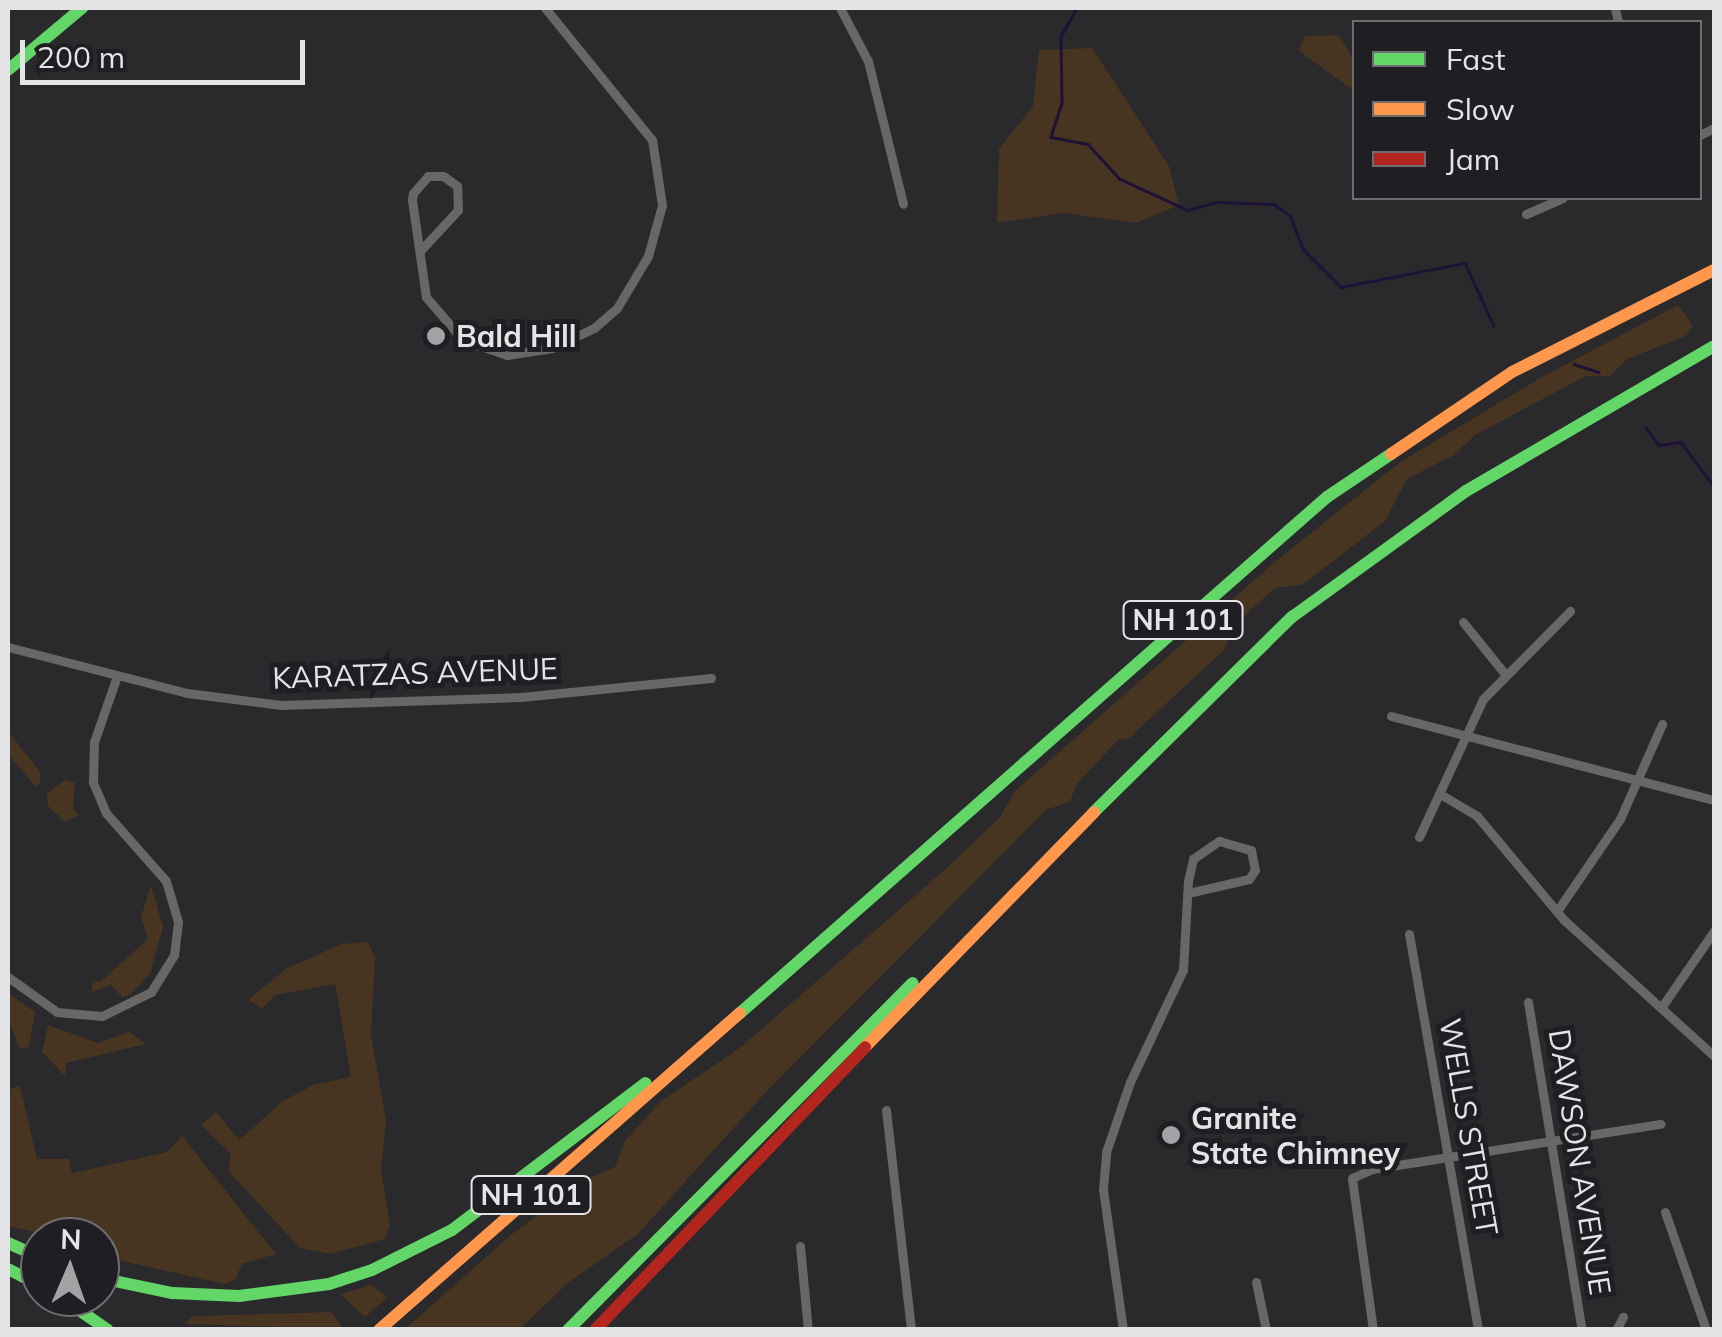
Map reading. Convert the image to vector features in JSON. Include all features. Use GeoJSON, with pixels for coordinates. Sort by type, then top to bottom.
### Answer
{"type":"FeatureCollection","features":[{"type":"Feature","properties":{"kind":"main road"},"geometry":{"type":"LineString","coordinates":[[8,70],[80,8]]}},
{"type":"Feature","properties":{"kind":"main road","name":"NH 101"},"geometry":{"type":"LineString","coordinates":[[380,1330],[1326,497],[1512,372],[1714,270]]}},
{"type":"Feature","properties":{"kind":"main road","name":"NH 101"},"geometry":{"type":"LineString","coordinates":[[595,1330],[1024,881],[1292,617],[1466,490],[1714,346]]}},
{"type":"Feature","properties":{"kind":"main road"},"geometry":{"type":"LineString","coordinates":[[568,1330],[889,1005],[1024,881]]}},
{"type":"Feature","properties":{"kind":"main road"},"geometry":{"type":"LineString","coordinates":[[120,1282],[172,1293],[240,1296],[328,1284],[372,1270],[452,1230],[631,1092],[683,1062]]}},
{"type":"Feature","properties":{"kind":"street"},"geometry":{"type":"LineString","coordinates":[[420,251],[458,210],[457,186],[443,176],[421,180],[413,193],[420,251],[426,297],[441,320],[478,348],[508,354],[552,348],[594,328],[616,308],[648,256],[662,205],[652,140],[545,8]]}},
{"type":"Feature","properties":{"kind":"street"},"geometry":{"type":"LineString","coordinates":[[840,8],[868,62],[904,204]]}},
{"type":"Feature","properties":{"kind":"street"},"geometry":{"type":"LineString","coordinates":[[1526,214],[1558,200]]}},
{"type":"Feature","properties":{"kind":"street"},"geometry":{"type":"LineString","coordinates":[[1419,837],[1464,735],[1505,674],[1570,610]]}},
{"type":"Feature","properties":{"kind":"street"},"geometry":{"type":"LineString","coordinates":[[1463,622],[1505,674]]}},
{"type":"Feature","properties":{"kind":"street","name":"KARATZAS AVENUE"},"geometry":{"type":"LineString","coordinates":[[8,647],[219,699],[280,705],[503,698],[711,678]]}},
{"type":"Feature","properties":{"kind":"street"},"geometry":{"type":"LineString","coordinates":[[8,978],[56,1012],[102,1016],[151,992],[174,955],[178,922],[170,890],[106,813],[93,782],[92,749],[117,676]]}},
{"type":"Feature","properties":{"kind":"street"},"geometry":{"type":"LineString","coordinates":[[1391,716],[1714,800]]}},
{"type":"Feature","properties":{"kind":"street"},"geometry":{"type":"LineString","coordinates":[[1557,911],[1602,849],[1662,724]]}},
{"type":"Feature","properties":{"kind":"street"},"geometry":{"type":"LineString","coordinates":[[1440,794],[1477,816],[1557,911],[1663,1004],[1714,1056]]}},
{"type":"Feature","properties":{"kind":"street"},"geometry":{"type":"LineString","coordinates":[[1123,1330],[1102,1166],[1130,1082],[1180,979],[1188,893],[1200,850],[1231,839],[1251,850],[1255,870],[1249,879],[1188,893]]}},
{"type":"Feature","properties":{"kind":"street"},"geometry":{"type":"LineString","coordinates":[[1663,1004],[1714,930]]}},
{"type":"Feature","properties":{"kind":"street","name":"WELLS STREET"},"geometry":{"type":"LineString","coordinates":[[1409,934],[1478,1330]]}},
{"type":"Feature","properties":{"kind":"street","name":"DAWSON AVENUE"},"geometry":{"type":"LineString","coordinates":[[1528,1002],[1582,1330]]}},
{"type":"Feature","properties":{"kind":"street"},"geometry":{"type":"LineString","coordinates":[[886,1110],[910,1330]]}},
{"type":"Feature","properties":{"kind":"street"},"geometry":{"type":"LineString","coordinates":[[1373,1330],[1352,1178],[1449,1157],[1661,1124]]}},
{"type":"Feature","properties":{"kind":"street"},"geometry":{"type":"LineString","coordinates":[[1665,1212],[1706,1330]]}},
{"type":"Feature","properties":{"kind":"street"},"geometry":{"type":"LineString","coordinates":[[800,1246],[808,1330]]}},
{"type":"Feature","properties":{"kind":"street"},"geometry":{"type":"LineString","coordinates":[[1256,1282],[1266,1330]]}},
{"type":"Feature","properties":{"kind":"street"},"geometry":{"type":"LineString","coordinates":[[1616,1330],[1623,1317]]}},
{"type":"Feature","properties":{"kind":"shaded area"},"geometry":{"type":"Polygon","coordinates":[[[1339,35],[1352,57],[1352,90],[1299,51],[1304,36],[1339,35]]]}},
{"type":"Feature","properties":{"kind":"shaded area"},"geometry":{"type":"Polygon","coordinates":[[[1092,48],[1169,166],[1179,205],[1136,223],[1063,213],[997,223],[999,149],[1033,106],[1039,50],[1092,48]]]}},
{"type":"Feature","properties":{"kind":"shaded area"},"geometry":{"type":"Polygon","coordinates":[[[1678,305],[1693,326],[1686,336],[1627,359],[1610,376],[1586,376],[1475,435],[1454,455],[1407,479],[1385,521],[1302,585],[1275,588],[1235,624],[1224,650],[1129,738],[1118,740],[1076,785],[1070,802],[1046,810],[767,1091],[638,1234],[569,1282],[520,1329],[405,1329],[512,1234],[588,1178],[615,1167],[625,1141],[660,1102],[741,1047],[948,867],[1000,817],[1015,791],[1276,561],[1399,463],[1542,377],[1678,305]]]}},
{"type":"Feature","properties":{"kind":"shaded area"},"geometry":{"type":"Polygon","coordinates":[[[8,731],[40,772],[40,784],[35,786],[8,754],[8,731]]]}},
{"type":"Feature","properties":{"kind":"shaded area"},"geometry":{"type":"Polygon","coordinates":[[[65,780],[75,783],[73,808],[79,815],[65,822],[48,806],[47,793],[65,780]]]}},
{"type":"Feature","properties":{"kind":"shaded area"},"geometry":{"type":"Polygon","coordinates":[[[151,885],[163,927],[150,973],[130,995],[122,997],[111,985],[92,992],[93,980],[100,982],[148,939],[141,917],[151,885]]]}},
{"type":"Feature","properties":{"kind":"shaded area"},"geometry":{"type":"Polygon","coordinates":[[[368,942],[375,958],[371,1036],[386,1120],[381,1170],[390,1225],[385,1239],[330,1254],[300,1248],[228,1171],[231,1154],[201,1125],[216,1112],[239,1140],[283,1101],[313,1085],[351,1077],[335,984],[275,995],[262,1009],[248,1000],[287,968],[342,944],[368,942]]]}},
{"type":"Feature","properties":{"kind":"shaded area"},"geometry":{"type":"Polygon","coordinates":[[[8,993],[35,1012],[29,1047],[20,1049],[8,1019],[8,993]]]}},
{"type":"Feature","properties":{"kind":"shaded area"},"geometry":{"type":"Polygon","coordinates":[[[48,1025],[98,1043],[129,1032],[146,1044],[66,1063],[65,1076],[42,1052],[48,1025]]]}},
{"type":"Feature","properties":{"kind":"shaded area"},"geometry":{"type":"Polygon","coordinates":[[[20,1086],[37,1159],[69,1159],[72,1173],[167,1152],[182,1136],[276,1254],[242,1264],[235,1280],[224,1284],[120,1261],[120,1217],[20,1217],[20,1229],[8,1226],[8,1089],[20,1086]]]}},
{"type":"Feature","properties":{"kind":"shaded area"},"geometry":{"type":"Polygon","coordinates":[[[371,1285],[388,1297],[365,1317],[340,1294],[371,1285]]]}},
{"type":"Feature","properties":{"kind":"shaded area"},"geometry":{"type":"Polygon","coordinates":[[[331,1312],[344,1329],[185,1324],[193,1316],[331,1312]]]}},
{"type":"Feature","properties":{"kind":"waterway"},"geometry":{"type":"LineString","coordinates":[[1077,8],[1061,37],[1062,103],[1051,137],[1088,144],[1120,179],[1188,210],[1216,202],[1274,204],[1290,215],[1303,249],[1341,287],[1465,263],[1494,326]]}},
{"type":"Feature","properties":{"kind":"waterway"},"geometry":{"type":"LineString","coordinates":[[1574,364],[1599,372]]}},
{"type":"Feature","properties":{"kind":"waterway"},"geometry":{"type":"LineString","coordinates":[[1646,428],[1659,445],[1681,442],[1714,486]]}},
{"type":"Feature","properties":{"kind":"traffic: fast"},"geometry":{"type":"LineString","coordinates":[[8,70],[82,8]]}},
{"type":"Feature","properties":{"kind":"traffic: fast"},"geometry":{"type":"LineString","coordinates":[[1094,812],[1292,617],[1466,491],[1714,346]]}},
{"type":"Feature","properties":{"kind":"traffic: fast"},"geometry":{"type":"LineString","coordinates":[[740,1013],[1327,497],[1391,454]]}},
{"type":"Feature","properties":{"kind":"traffic: fast"},"geometry":{"type":"LineString","coordinates":[[568,1330],[913,983]]}},
{"type":"Feature","properties":{"kind":"traffic: fast"},"geometry":{"type":"LineString","coordinates":[[120,1282],[172,1293],[239,1296],[329,1284],[372,1270],[452,1230],[646,1083]]}},
{"type":"Feature","properties":{"kind":"traffic: fast"},"geometry":{"type":"LineString","coordinates":[[8,1243],[20,1248]]}},
{"type":"Feature","properties":{"kind":"traffic: fast"},"geometry":{"type":"LineString","coordinates":[[8,1269],[20,1275]]}},
{"type":"Feature","properties":{"kind":"traffic: fast"},"geometry":{"type":"LineString","coordinates":[[89,1317],[108,1330]]}},
{"type":"Feature","properties":{"kind":"traffic: slow"},"geometry":{"type":"LineString","coordinates":[[1391,454],[1512,372],[1714,270]]}},
{"type":"Feature","properties":{"kind":"traffic: slow"},"geometry":{"type":"LineString","coordinates":[[865,1047],[1094,812]]}},
{"type":"Feature","properties":{"kind":"traffic: slow"},"geometry":{"type":"LineString","coordinates":[[379,1330],[740,1013]]}},
{"type":"Feature","properties":{"kind":"traffic: jam"},"geometry":{"type":"LineString","coordinates":[[595,1330],[865,1047]]}},
{"type":"Feature","properties":{"kind":"place","name":"Bald Hill"},"geometry":{"type":"Point","coordinates":[436,336]}},
{"type":"Feature","properties":{"kind":"place","name":"Granite State Chimney"},"geometry":{"type":"Point","coordinates":[1171,1135]}}]}
